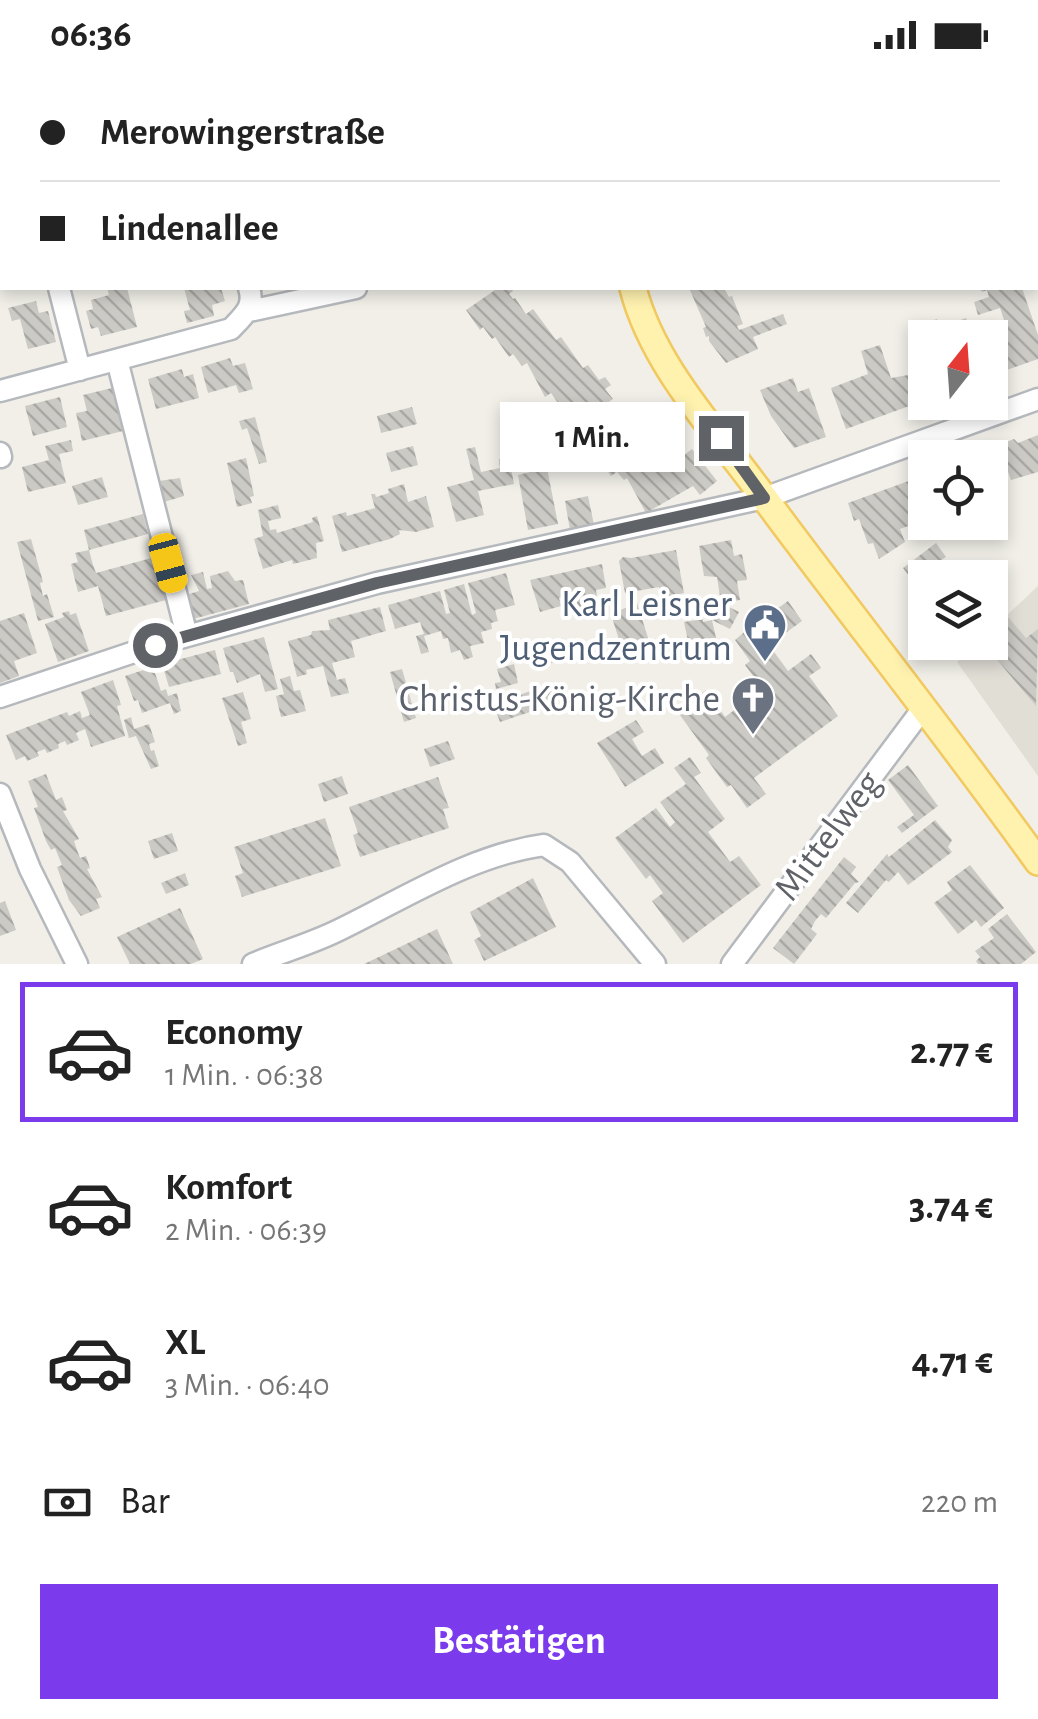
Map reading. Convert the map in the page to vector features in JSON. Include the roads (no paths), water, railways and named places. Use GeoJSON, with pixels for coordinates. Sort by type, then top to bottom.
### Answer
{"type":"FeatureCollection","features":[{"type":"Feature","properties":{"kind":"main road"},"geometry":{"type":"LineString","coordinates":[[635,290],[647,328],[662,356],[835,595],[924,707],[1038,862]]}},
{"type":"Feature","properties":{"kind":"street"},"geometry":{"type":"LineString","coordinates":[[60,290],[80,370]]}},
{"type":"Feature","properties":{"kind":"street"},"geometry":{"type":"LineString","coordinates":[[0,391],[231,328],[249,310],[250,290]]}},
{"type":"Feature","properties":{"kind":"street"},"geometry":{"type":"LineString","coordinates":[[249,310],[346,290]]}},
{"type":"Feature","properties":{"kind":"street"},"geometry":{"type":"LineString","coordinates":[[117,360],[187,636]]}},
{"type":"Feature","properties":{"kind":"street"},"geometry":{"type":"LineString","coordinates":[[0,697],[48,678],[377,583],[764,498],[1038,399]]}},
{"type":"Feature","properties":{"kind":"street","name":"Mittelweg"},"geometry":{"type":"LineString","coordinates":[[732,964],[924,707]]}},
{"type":"Feature","properties":{"kind":"street"},"geometry":{"type":"LineString","coordinates":[[0,794],[30,869],[76,964]]}},
{"type":"Feature","properties":{"kind":"street"},"geometry":{"type":"LineString","coordinates":[[253,964],[334,933],[432,882],[514,849],[544,845],[570,862],[655,964]]}},
{"type":"Feature","properties":{"kind":"place","name":"Karl Leisner Jugendzentrum"},"geometry":{"type":"Point","coordinates":[765,663]}},
{"type":"Feature","properties":{"kind":"place","name":"Christus-König-Kirche"},"geometry":{"type":"Point","coordinates":[753,736]}}]}
